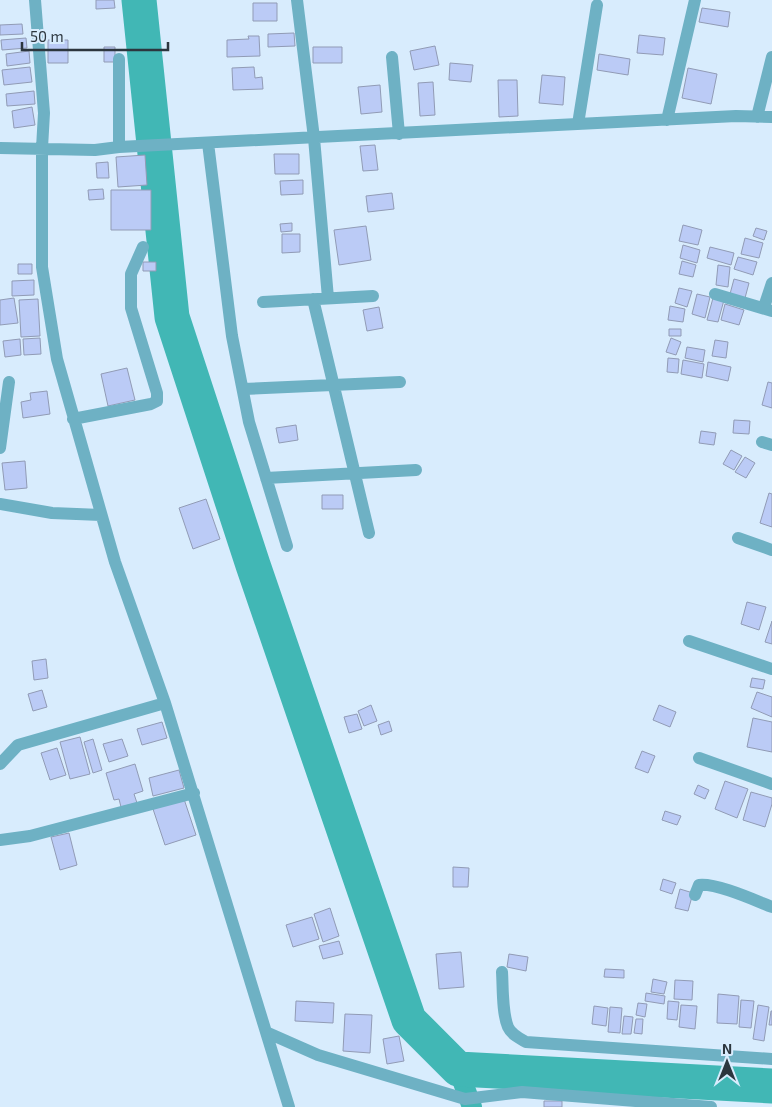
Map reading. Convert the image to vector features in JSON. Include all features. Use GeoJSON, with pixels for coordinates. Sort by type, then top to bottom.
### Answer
{"type":"FeatureCollection","features":[{"type":"Feature","properties":{"kind":"street"},"geometry":{"type":"LineString","coordinates":[[35,0],[44,113],[42,148],[42,267],[57,359],[115,562],[165,703],[194,793],[290,1107]]}},
{"type":"Feature","properties":{"kind":"street"},"geometry":{"type":"LineString","coordinates":[[297,0],[314,138],[328,298]]}},
{"type":"Feature","properties":{"kind":"street"},"geometry":{"type":"LineString","coordinates":[[667,120],[695,0]]}},
{"type":"Feature","properties":{"kind":"street"},"geometry":{"type":"LineString","coordinates":[[578,124],[597,5]]}},
{"type":"Feature","properties":{"kind":"street"},"geometry":{"type":"LineString","coordinates":[[392,57],[398,134]]}},
{"type":"Feature","properties":{"kind":"street"},"geometry":{"type":"LineString","coordinates":[[757,117],[772,57]]}},
{"type":"Feature","properties":{"kind":"street"},"geometry":{"type":"LineString","coordinates":[[119,59],[119,147]]}},
{"type":"Feature","properties":{"kind":"street"},"geometry":{"type":"LineString","coordinates":[[0,148],[95,150],[119,147],[578,124],[772,117]]}},
{"type":"Feature","properties":{"kind":"street"},"geometry":{"type":"LineString","coordinates":[[203,144],[232,336],[243,389],[250,422],[287,546]]}},
{"type":"Feature","properties":{"kind":"street"},"geometry":{"type":"LineString","coordinates":[[73,420],[151,404],[157,401],[157,393],[131,308],[131,274],[143,247]]}},
{"type":"Feature","properties":{"kind":"street"},"geometry":{"type":"LineString","coordinates":[[715,294],[768,309],[772,283]]}},
{"type":"Feature","properties":{"kind":"street"},"geometry":{"type":"LineString","coordinates":[[263,302],[373,296]]}},
{"type":"Feature","properties":{"kind":"street"},"geometry":{"type":"LineString","coordinates":[[313,299],[369,533]]}},
{"type":"Feature","properties":{"kind":"street"},"geometry":{"type":"LineString","coordinates":[[0,448],[9,382]]}},
{"type":"Feature","properties":{"kind":"street"},"geometry":{"type":"LineString","coordinates":[[243,389],[400,382]]}},
{"type":"Feature","properties":{"kind":"street"},"geometry":{"type":"LineString","coordinates":[[266,478],[416,470]]}},
{"type":"Feature","properties":{"kind":"street"},"geometry":{"type":"LineString","coordinates":[[0,504],[52,513],[101,515]]}},
{"type":"Feature","properties":{"kind":"street"},"geometry":{"type":"LineString","coordinates":[[738,538],[772,550]]}},
{"type":"Feature","properties":{"kind":"street"},"geometry":{"type":"LineString","coordinates":[[689,641],[772,669]]}},
{"type":"Feature","properties":{"kind":"street"},"geometry":{"type":"LineString","coordinates":[[0,764],[18,745],[165,703]]}},
{"type":"Feature","properties":{"kind":"street"},"geometry":{"type":"LineString","coordinates":[[699,758],[772,784]]}},
{"type":"Feature","properties":{"kind":"street"},"geometry":{"type":"LineString","coordinates":[[0,840],[30,836],[194,793]]}},
{"type":"Feature","properties":{"kind":"street"},"geometry":{"type":"LineString","coordinates":[[695,896],[699,885],[705,884],[772,907]]}},
{"type":"Feature","properties":{"kind":"street"},"geometry":{"type":"LineString","coordinates":[[502,972],[505,1017],[508,1028],[514,1035],[526,1042],[772,1059]]}},
{"type":"Feature","properties":{"kind":"street"},"geometry":{"type":"LineString","coordinates":[[268,1033],[318,1055],[465,1099],[487,1102],[522,1092],[711,1107]]}},
{"type":"Feature","properties":{"kind":"building"},"geometry":{"type":"Polygon","coordinates":[[[96,0],[114,0],[115,8],[96,9],[96,0]]]}},
{"type":"Feature","properties":{"kind":"building"},"geometry":{"type":"Polygon","coordinates":[[[253,3],[277,3],[277,21],[253,21],[253,3]]]}},
{"type":"Feature","properties":{"kind":"building"},"geometry":{"type":"Polygon","coordinates":[[[702,8],[730,12],[728,27],[699,22],[702,8]]]}},
{"type":"Feature","properties":{"kind":"building"},"geometry":{"type":"Polygon","coordinates":[[[22,24],[23,34],[0,35],[0,25],[22,24]]]}},
{"type":"Feature","properties":{"kind":"building"},"geometry":{"type":"Polygon","coordinates":[[[294,33],[295,46],[268,47],[268,34],[294,33]]]}},
{"type":"Feature","properties":{"kind":"building"},"geometry":{"type":"Polygon","coordinates":[[[639,35],[665,38],[663,55],[637,53],[639,35]]]}},
{"type":"Feature","properties":{"kind":"building"},"geometry":{"type":"Polygon","coordinates":[[[248,36],[259,36],[260,56],[227,57],[227,40],[249,39],[248,36]]]}},
{"type":"Feature","properties":{"kind":"building"},"geometry":{"type":"Polygon","coordinates":[[[26,38],[27,48],[2,50],[1,40],[26,38]]]}},
{"type":"Feature","properties":{"kind":"building"},"geometry":{"type":"Polygon","coordinates":[[[48,40],[68,40],[68,63],[48,63],[48,40]]]}},
{"type":"Feature","properties":{"kind":"building"},"geometry":{"type":"Polygon","coordinates":[[[435,46],[439,65],[414,70],[410,51],[435,46]]]}},
{"type":"Feature","properties":{"kind":"building"},"geometry":{"type":"Polygon","coordinates":[[[104,47],[115,47],[115,62],[104,62],[104,47]]]}},
{"type":"Feature","properties":{"kind":"building"},"geometry":{"type":"Polygon","coordinates":[[[313,47],[342,47],[342,63],[313,63],[313,47]]]}},
{"type":"Feature","properties":{"kind":"building"},"geometry":{"type":"Polygon","coordinates":[[[29,51],[30,63],[7,66],[6,54],[29,51]]]}},
{"type":"Feature","properties":{"kind":"building"},"geometry":{"type":"Polygon","coordinates":[[[599,54],[630,59],[628,75],[597,70],[599,54]]]}},
{"type":"Feature","properties":{"kind":"building"},"geometry":{"type":"Polygon","coordinates":[[[450,63],[473,65],[471,82],[449,80],[450,63]]]}},
{"type":"Feature","properties":{"kind":"building"},"geometry":{"type":"Polygon","coordinates":[[[30,67],[32,82],[4,85],[2,70],[30,67]]]}},
{"type":"Feature","properties":{"kind":"building"},"geometry":{"type":"Polygon","coordinates":[[[254,67],[255,78],[262,77],[263,89],[233,90],[232,68],[254,67]]]}},
{"type":"Feature","properties":{"kind":"building"},"geometry":{"type":"Polygon","coordinates":[[[688,68],[717,74],[711,104],[682,98],[688,68]]]}},
{"type":"Feature","properties":{"kind":"building"},"geometry":{"type":"Polygon","coordinates":[[[542,75],[565,77],[563,105],[539,103],[542,75]]]}},
{"type":"Feature","properties":{"kind":"building"},"geometry":{"type":"Polygon","coordinates":[[[498,80],[517,80],[518,116],[499,117],[498,80]]]}},
{"type":"Feature","properties":{"kind":"building"},"geometry":{"type":"Polygon","coordinates":[[[433,82],[435,115],[420,116],[418,83],[433,82]]]}},
{"type":"Feature","properties":{"kind":"building"},"geometry":{"type":"Polygon","coordinates":[[[380,85],[382,112],[361,114],[358,87],[380,85]]]}},
{"type":"Feature","properties":{"kind":"building"},"geometry":{"type":"Polygon","coordinates":[[[34,91],[35,104],[7,106],[6,94],[34,91]]]}},
{"type":"Feature","properties":{"kind":"building"},"geometry":{"type":"Polygon","coordinates":[[[32,107],[35,125],[14,128],[12,111],[32,107]]]}},
{"type":"Feature","properties":{"kind":"building"},"geometry":{"type":"Polygon","coordinates":[[[375,145],[378,170],[363,171],[360,146],[375,145]]]}},
{"type":"Feature","properties":{"kind":"building"},"geometry":{"type":"Polygon","coordinates":[[[274,154],[299,154],[299,174],[275,174],[274,154]]]}},
{"type":"Feature","properties":{"kind":"building"},"geometry":{"type":"Polygon","coordinates":[[[145,155],[147,185],[118,187],[116,157],[145,155]]]}},
{"type":"Feature","properties":{"kind":"building"},"geometry":{"type":"Polygon","coordinates":[[[108,162],[109,178],[97,178],[96,163],[108,162]]]}},
{"type":"Feature","properties":{"kind":"building"},"geometry":{"type":"Polygon","coordinates":[[[303,180],[303,194],[281,195],[280,181],[303,180]]]}},
{"type":"Feature","properties":{"kind":"building"},"geometry":{"type":"Polygon","coordinates":[[[103,189],[104,199],[89,200],[88,190],[103,189]]]}},
{"type":"Feature","properties":{"kind":"building"},"geometry":{"type":"Polygon","coordinates":[[[111,190],[151,190],[151,230],[111,230],[111,190]]]}},
{"type":"Feature","properties":{"kind":"building"},"geometry":{"type":"Polygon","coordinates":[[[392,193],[394,209],[368,212],[366,196],[392,193]]]}},
{"type":"Feature","properties":{"kind":"building"},"geometry":{"type":"Polygon","coordinates":[[[292,223],[292,231],[281,232],[280,224],[292,223]]]}},
{"type":"Feature","properties":{"kind":"building"},"geometry":{"type":"Polygon","coordinates":[[[683,225],[702,230],[698,245],[679,241],[683,225]]]}},
{"type":"Feature","properties":{"kind":"building"},"geometry":{"type":"Polygon","coordinates":[[[366,226],[371,260],[339,265],[334,230],[366,226]]]}},
{"type":"Feature","properties":{"kind":"building"},"geometry":{"type":"Polygon","coordinates":[[[756,228],[767,231],[764,240],[753,236],[756,228]]]}},
{"type":"Feature","properties":{"kind":"building"},"geometry":{"type":"Polygon","coordinates":[[[282,234],[300,234],[300,252],[282,253],[282,234]]]}},
{"type":"Feature","properties":{"kind":"building"},"geometry":{"type":"Polygon","coordinates":[[[745,238],[763,243],[759,258],[741,254],[745,238]]]}},
{"type":"Feature","properties":{"kind":"building"},"geometry":{"type":"Polygon","coordinates":[[[683,245],[700,250],[697,263],[680,258],[683,245]]]}},
{"type":"Feature","properties":{"kind":"building"},"geometry":{"type":"Polygon","coordinates":[[[710,247],[734,253],[731,265],[707,258],[710,247]]]}},
{"type":"Feature","properties":{"kind":"building"},"geometry":{"type":"Polygon","coordinates":[[[738,257],[757,262],[753,275],[734,269],[738,257]]]}},
{"type":"Feature","properties":{"kind":"building"},"geometry":{"type":"Polygon","coordinates":[[[682,261],[696,265],[693,277],[679,274],[682,261]]]}},
{"type":"Feature","properties":{"kind":"building"},"geometry":{"type":"Polygon","coordinates":[[[143,262],[156,262],[156,271],[143,271],[143,262]]]}},
{"type":"Feature","properties":{"kind":"building"},"geometry":{"type":"Polygon","coordinates":[[[18,264],[32,264],[32,274],[18,274],[18,264]]]}},
{"type":"Feature","properties":{"kind":"building"},"geometry":{"type":"Polygon","coordinates":[[[718,265],[730,267],[728,287],[716,285],[718,265]]]}},
{"type":"Feature","properties":{"kind":"building"},"geometry":{"type":"Polygon","coordinates":[[[734,279],[749,283],[745,298],[730,294],[734,279]]]}},
{"type":"Feature","properties":{"kind":"building"},"geometry":{"type":"Polygon","coordinates":[[[34,280],[34,295],[12,296],[12,281],[34,280]]]}},
{"type":"Feature","properties":{"kind":"building"},"geometry":{"type":"Polygon","coordinates":[[[679,288],[692,291],[687,307],[675,303],[679,288]]]}},
{"type":"Feature","properties":{"kind":"building"},"geometry":{"type":"Polygon","coordinates":[[[697,294],[710,297],[705,318],[692,314],[697,294]]]}},
{"type":"Feature","properties":{"kind":"building"},"geometry":{"type":"Polygon","coordinates":[[[14,298],[18,323],[0,325],[0,300],[14,298]]]}},
{"type":"Feature","properties":{"kind":"building"},"geometry":{"type":"Polygon","coordinates":[[[713,298],[724,300],[718,322],[707,320],[713,298]]]}},
{"type":"Feature","properties":{"kind":"building"},"geometry":{"type":"Polygon","coordinates":[[[38,299],[40,336],[21,337],[19,300],[38,299]]]}},
{"type":"Feature","properties":{"kind":"building"},"geometry":{"type":"Polygon","coordinates":[[[725,304],[744,310],[739,325],[721,320],[725,304]]]}},
{"type":"Feature","properties":{"kind":"building"},"geometry":{"type":"Polygon","coordinates":[[[670,306],[685,309],[683,322],[668,320],[670,306]]]}},
{"type":"Feature","properties":{"kind":"building"},"geometry":{"type":"Polygon","coordinates":[[[379,307],[383,328],[367,331],[363,310],[379,307]]]}},
{"type":"Feature","properties":{"kind":"building"},"geometry":{"type":"Polygon","coordinates":[[[669,329],[681,329],[681,336],[669,336],[669,329]]]}},
{"type":"Feature","properties":{"kind":"building"},"geometry":{"type":"Polygon","coordinates":[[[40,338],[41,354],[24,355],[23,339],[40,338]]]}},
{"type":"Feature","properties":{"kind":"building"},"geometry":{"type":"Polygon","coordinates":[[[671,338],[681,342],[676,355],[666,352],[671,338]]]}},
{"type":"Feature","properties":{"kind":"building"},"geometry":{"type":"Polygon","coordinates":[[[20,339],[21,355],[5,357],[3,341],[20,339]]]}},
{"type":"Feature","properties":{"kind":"building"},"geometry":{"type":"Polygon","coordinates":[[[715,340],[728,342],[726,358],[712,356],[715,340]]]}},
{"type":"Feature","properties":{"kind":"building"},"geometry":{"type":"Polygon","coordinates":[[[687,347],[705,350],[703,362],[685,358],[687,347]]]}},
{"type":"Feature","properties":{"kind":"building"},"geometry":{"type":"Polygon","coordinates":[[[668,358],[679,359],[678,373],[667,372],[668,358]]]}},
{"type":"Feature","properties":{"kind":"building"},"geometry":{"type":"Polygon","coordinates":[[[683,360],[704,364],[702,378],[681,374],[683,360]]]}},
{"type":"Feature","properties":{"kind":"building"},"geometry":{"type":"Polygon","coordinates":[[[708,362],[731,367],[728,381],[706,376],[708,362]]]}},
{"type":"Feature","properties":{"kind":"building"},"geometry":{"type":"Polygon","coordinates":[[[127,368],[135,400],[108,406],[101,374],[127,368]]]}},
{"type":"Feature","properties":{"kind":"building"},"geometry":{"type":"Polygon","coordinates":[[[768,382],[772,383],[772,408],[762,405],[768,382]]]}},
{"type":"Feature","properties":{"kind":"building"},"geometry":{"type":"Polygon","coordinates":[[[47,391],[50,414],[23,418],[21,402],[31,400],[30,393],[47,391]]]}},
{"type":"Feature","properties":{"kind":"building"},"geometry":{"type":"Polygon","coordinates":[[[734,420],[750,421],[749,434],[733,433],[734,420]]]}},
{"type":"Feature","properties":{"kind":"building"},"geometry":{"type":"Polygon","coordinates":[[[296,425],[298,440],[279,443],[276,428],[296,425]]]}},
{"type":"Feature","properties":{"kind":"building"},"geometry":{"type":"Polygon","coordinates":[[[701,431],[716,433],[714,445],[699,443],[701,431]]]}},
{"type":"Feature","properties":{"kind":"building"},"geometry":{"type":"Polygon","coordinates":[[[731,450],[742,456],[734,470],[723,464],[731,450]]]}},
{"type":"Feature","properties":{"kind":"building"},"geometry":{"type":"Polygon","coordinates":[[[745,457],[755,463],[746,478],[735,472],[745,457]]]}},
{"type":"Feature","properties":{"kind":"building"},"geometry":{"type":"Polygon","coordinates":[[[25,461],[27,488],[5,490],[2,463],[25,461]]]}},
{"type":"Feature","properties":{"kind":"building"},"geometry":{"type":"Polygon","coordinates":[[[769,493],[772,494],[772,527],[760,523],[769,493]]]}},
{"type":"Feature","properties":{"kind":"building"},"geometry":{"type":"Polygon","coordinates":[[[322,495],[343,495],[343,509],[322,509],[322,495]]]}},
{"type":"Feature","properties":{"kind":"building"},"geometry":{"type":"Polygon","coordinates":[[[206,499],[220,539],[193,549],[179,508],[206,499]]]}},
{"type":"Feature","properties":{"kind":"building"},"geometry":{"type":"Polygon","coordinates":[[[747,602],[766,607],[759,630],[741,624],[747,602]]]}},
{"type":"Feature","properties":{"kind":"building"},"geometry":{"type":"Polygon","coordinates":[[[772,621],[772,644],[765,642],[772,621]]]}},
{"type":"Feature","properties":{"kind":"building"},"geometry":{"type":"Polygon","coordinates":[[[46,659],[48,678],[34,680],[32,661],[46,659]]]}},
{"type":"Feature","properties":{"kind":"building"},"geometry":{"type":"Polygon","coordinates":[[[752,678],[765,680],[763,689],[750,687],[752,678]]]}},
{"type":"Feature","properties":{"kind":"building"},"geometry":{"type":"Polygon","coordinates":[[[42,690],[47,707],[33,711],[28,694],[42,690]]]}},
{"type":"Feature","properties":{"kind":"building"},"geometry":{"type":"Polygon","coordinates":[[[757,692],[772,697],[772,717],[751,708],[757,692]]]}},
{"type":"Feature","properties":{"kind":"building"},"geometry":{"type":"Polygon","coordinates":[[[371,705],[377,721],[364,726],[358,711],[371,705]]]}},
{"type":"Feature","properties":{"kind":"building"},"geometry":{"type":"Polygon","coordinates":[[[659,705],[676,712],[670,727],[653,720],[659,705]]]}},
{"type":"Feature","properties":{"kind":"building"},"geometry":{"type":"Polygon","coordinates":[[[357,714],[362,729],[349,733],[344,717],[357,714]]]}},
{"type":"Feature","properties":{"kind":"building"},"geometry":{"type":"Polygon","coordinates":[[[753,718],[772,722],[772,752],[747,747],[753,718]]]}},
{"type":"Feature","properties":{"kind":"building"},"geometry":{"type":"Polygon","coordinates":[[[389,721],[392,731],[381,735],[378,725],[389,721]]]}},
{"type":"Feature","properties":{"kind":"building"},"geometry":{"type":"Polygon","coordinates":[[[162,722],[167,738],[142,745],[137,729],[162,722]]]}},
{"type":"Feature","properties":{"kind":"building"},"geometry":{"type":"Polygon","coordinates":[[[80,737],[90,774],[70,779],[60,742],[80,737]]]}},
{"type":"Feature","properties":{"kind":"building"},"geometry":{"type":"Polygon","coordinates":[[[93,739],[102,770],[93,773],[84,742],[93,739]]]}},
{"type":"Feature","properties":{"kind":"building"},"geometry":{"type":"Polygon","coordinates":[[[122,739],[128,756],[109,762],[103,744],[122,739]]]}},
{"type":"Feature","properties":{"kind":"building"},"geometry":{"type":"Polygon","coordinates":[[[57,748],[66,775],[50,780],[41,753],[57,748]]]}},
{"type":"Feature","properties":{"kind":"building"},"geometry":{"type":"Polygon","coordinates":[[[642,751],[655,756],[648,773],[635,768],[642,751]]]}},
{"type":"Feature","properties":{"kind":"building"},"geometry":{"type":"Polygon","coordinates":[[[135,764],[143,791],[134,794],[137,803],[121,807],[119,799],[114,800],[106,773],[135,764]]]}},
{"type":"Feature","properties":{"kind":"building"},"geometry":{"type":"Polygon","coordinates":[[[179,770],[184,788],[153,796],[149,778],[179,770]]]}},
{"type":"Feature","properties":{"kind":"building"},"geometry":{"type":"Polygon","coordinates":[[[725,781],[748,789],[737,818],[715,809],[725,781]]]}},
{"type":"Feature","properties":{"kind":"building"},"geometry":{"type":"Polygon","coordinates":[[[698,785],[709,790],[705,799],[694,794],[698,785]]]}},
{"type":"Feature","properties":{"kind":"building"},"geometry":{"type":"Polygon","coordinates":[[[751,792],[772,798],[765,827],[743,820],[751,792]]]}},
{"type":"Feature","properties":{"kind":"building"},"geometry":{"type":"Polygon","coordinates":[[[184,799],[196,835],[165,845],[153,809],[184,799]]]}},
{"type":"Feature","properties":{"kind":"building"},"geometry":{"type":"Polygon","coordinates":[[[665,811],[681,816],[677,825],[662,820],[665,811]]]}},
{"type":"Feature","properties":{"kind":"building"},"geometry":{"type":"Polygon","coordinates":[[[69,833],[77,865],[60,870],[51,837],[69,833]]]}},
{"type":"Feature","properties":{"kind":"building"},"geometry":{"type":"Polygon","coordinates":[[[453,867],[469,868],[468,887],[453,887],[453,867]]]}},
{"type":"Feature","properties":{"kind":"building"},"geometry":{"type":"Polygon","coordinates":[[[663,879],[676,883],[672,894],[660,890],[663,879]]]}},
{"type":"Feature","properties":{"kind":"building"},"geometry":{"type":"Polygon","coordinates":[[[680,889],[693,893],[688,911],[675,908],[680,889]]]}},
{"type":"Feature","properties":{"kind":"building"},"geometry":{"type":"Polygon","coordinates":[[[330,908],[339,936],[323,942],[314,914],[330,908]]]}},
{"type":"Feature","properties":{"kind":"building"},"geometry":{"type":"Polygon","coordinates":[[[312,917],[319,939],[293,947],[286,925],[312,917]]]}},
{"type":"Feature","properties":{"kind":"building"},"geometry":{"type":"Polygon","coordinates":[[[339,941],[343,954],[323,959],[319,946],[339,941]]]}},
{"type":"Feature","properties":{"kind":"building"},"geometry":{"type":"Polygon","coordinates":[[[461,952],[464,987],[439,989],[436,954],[461,952]]]}},
{"type":"Feature","properties":{"kind":"building"},"geometry":{"type":"Polygon","coordinates":[[[509,954],[528,957],[526,971],[507,967],[509,954]]]}},
{"type":"Feature","properties":{"kind":"building"},"geometry":{"type":"Polygon","coordinates":[[[605,969],[624,970],[624,978],[604,977],[605,969]]]}},
{"type":"Feature","properties":{"kind":"building"},"geometry":{"type":"Polygon","coordinates":[[[653,979],[667,982],[664,994],[651,992],[653,979]]]}},
{"type":"Feature","properties":{"kind":"building"},"geometry":{"type":"Polygon","coordinates":[[[675,980],[693,981],[692,1000],[674,999],[675,980]]]}},
{"type":"Feature","properties":{"kind":"building"},"geometry":{"type":"Polygon","coordinates":[[[646,993],[665,996],[664,1004],[645,1001],[646,993]]]}},
{"type":"Feature","properties":{"kind":"building"},"geometry":{"type":"Polygon","coordinates":[[[718,994],[739,996],[737,1024],[717,1023],[718,994]]]}},
{"type":"Feature","properties":{"kind":"building"},"geometry":{"type":"Polygon","coordinates":[[[741,1000],[754,1001],[751,1028],[739,1027],[741,1000]]]}},
{"type":"Feature","properties":{"kind":"building"},"geometry":{"type":"Polygon","coordinates":[[[296,1001],[334,1003],[333,1023],[295,1021],[296,1001]]]}},
{"type":"Feature","properties":{"kind":"building"},"geometry":{"type":"Polygon","coordinates":[[[668,1001],[679,1002],[677,1020],[667,1019],[668,1001]]]}},
{"type":"Feature","properties":{"kind":"building"},"geometry":{"type":"Polygon","coordinates":[[[638,1003],[647,1004],[645,1017],[636,1015],[638,1003]]]}},
{"type":"Feature","properties":{"kind":"building"},"geometry":{"type":"Polygon","coordinates":[[[681,1005],[697,1006],[695,1029],[679,1027],[681,1005]]]}},
{"type":"Feature","properties":{"kind":"building"},"geometry":{"type":"Polygon","coordinates":[[[758,1005],[769,1007],[764,1041],[753,1039],[758,1005]]]}},
{"type":"Feature","properties":{"kind":"building"},"geometry":{"type":"Polygon","coordinates":[[[594,1006],[608,1008],[606,1026],[592,1024],[594,1006]]]}},
{"type":"Feature","properties":{"kind":"building"},"geometry":{"type":"Polygon","coordinates":[[[610,1007],[622,1008],[620,1033],[608,1032],[610,1007]]]}},
{"type":"Feature","properties":{"kind":"building"},"geometry":{"type":"Polygon","coordinates":[[[771,1011],[772,1025],[769,1025],[771,1011]]]}},
{"type":"Feature","properties":{"kind":"building"},"geometry":{"type":"Polygon","coordinates":[[[345,1014],[372,1015],[370,1053],[343,1051],[345,1014]]]}},
{"type":"Feature","properties":{"kind":"building"},"geometry":{"type":"Polygon","coordinates":[[[624,1016],[633,1017],[631,1034],[622,1034],[624,1016]]]}},
{"type":"Feature","properties":{"kind":"building"},"geometry":{"type":"Polygon","coordinates":[[[636,1019],[643,1019],[642,1034],[634,1033],[636,1019]]]}},
{"type":"Feature","properties":{"kind":"building"},"geometry":{"type":"Polygon","coordinates":[[[399,1036],[404,1061],[387,1064],[383,1039],[399,1036]]]}},
{"type":"Feature","properties":{"kind":"building"},"geometry":{"type":"Polygon","coordinates":[[[544,1101],[562,1101],[562,1107],[544,1107],[544,1101]]]}},
{"type":"Feature","properties":{"kind":"waterway"},"geometry":{"type":"LineString","coordinates":[[139,0],[172,317],[253,565],[409,1020],[458,1069],[772,1086]]}},
{"type":"Feature","properties":{"kind":"waterway"},"geometry":{"type":"LineString","coordinates":[[458,1069],[472,1107]]}}]}
